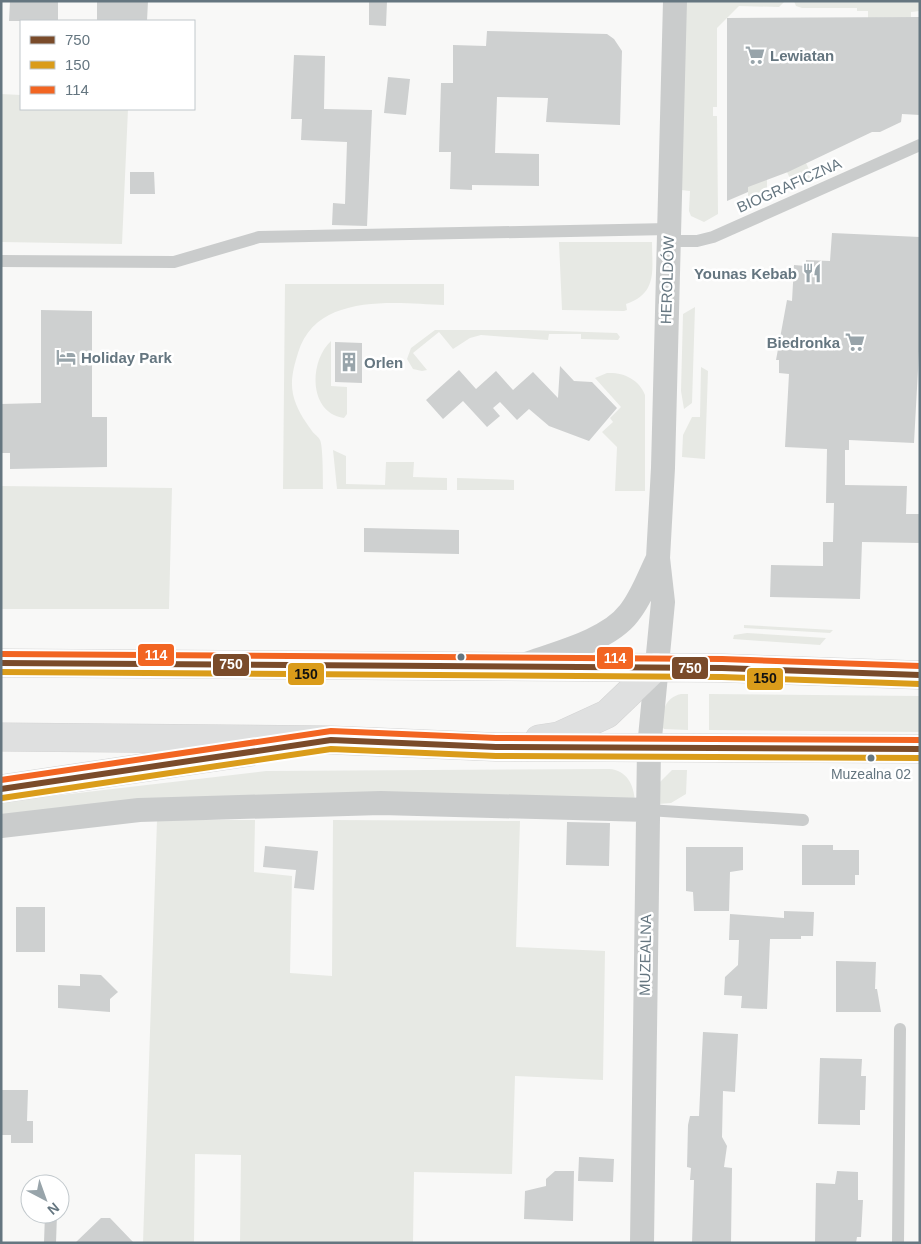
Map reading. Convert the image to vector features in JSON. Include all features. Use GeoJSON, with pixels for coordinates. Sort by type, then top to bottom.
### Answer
{"type":"FeatureCollection","features":[{"type":"Feature","properties":{"kind":"highway"},"geometry":{"type":"LineString","coordinates":[[1,663],[656,668],[920,675]]}},
{"type":"Feature","properties":{"kind":"highway"},"geometry":{"type":"LineString","coordinates":[[496,748],[559,736],[607,714],[656,668]]}},
{"type":"Feature","properties":{"kind":"highway"},"geometry":{"type":"LineString","coordinates":[[1,737],[330,740],[496,748],[920,749]]}},
{"type":"Feature","properties":{"kind":"highway"},"geometry":{"type":"LineString","coordinates":[[1,789],[330,740]]}},
{"type":"Feature","properties":{"kind":"street","name":"HEROLDÓW"},"geometry":{"type":"LineString","coordinates":[[656,668],[663,602],[658,558],[663,468],[675,1]]}},
{"type":"Feature","properties":{"kind":"street","name":"HEROLDÓW"},"geometry":{"type":"LineString","coordinates":[[519,667],[587,642],[619,624],[629,614],[638,600],[658,558]]}},
{"type":"Feature","properties":{"kind":"street","name":"MUZEALNA"},"geometry":{"type":"LineString","coordinates":[[642,1243],[649,748],[656,668]]}},
{"type":"Feature","properties":{"kind":"street"},"geometry":{"type":"LineString","coordinates":[[1,826],[139,810],[381,804],[648,810]]}},
{"type":"Feature","properties":{"kind":"lane","name":"BIOGRAFICZNA"},"geometry":{"type":"LineString","coordinates":[[1,261],[174,262],[259,237],[669,235],[697,241],[713,237],[920,145]]}},
{"type":"Feature","properties":{"kind":"lane"},"geometry":{"type":"LineString","coordinates":[[648,810],[803,820]]}},
{"type":"Feature","properties":{"kind":"lane"},"geometry":{"type":"LineString","coordinates":[[898,1243],[900,1029]]}},
{"type":"Feature","properties":{"kind":"lane"},"geometry":{"type":"LineString","coordinates":[[50,1243],[51,1224]]}},
{"type":"Feature","properties":{"kind":"shaded area"},"geometry":{"type":"Polygon","coordinates":[[[686,1],[785,1],[779,7],[739,6],[717,28],[717,107],[713,107],[713,116],[717,116],[718,214],[704,222],[691,216],[689,211],[690,191],[681,190],[686,1]]]}},
{"type":"Feature","properties":{"kind":"shaded area"},"geometry":{"type":"Polygon","coordinates":[[[794,1],[920,1],[920,11],[911,12],[911,17],[868,18],[868,11],[857,11],[857,8],[802,8],[796,6],[794,1]]]}},
{"type":"Feature","properties":{"kind":"shaded area"},"geometry":{"type":"Polygon","coordinates":[[[1,94],[20,95],[20,110],[128,110],[122,244],[1,242],[1,94]]]}},
{"type":"Feature","properties":{"kind":"shaded area"},"geometry":{"type":"Polygon","coordinates":[[[793,135],[813,178],[794,187],[787,172],[793,135]]]}},
{"type":"Feature","properties":{"kind":"shaded area"},"geometry":{"type":"Polygon","coordinates":[[[748,180],[767,180],[767,193],[748,201],[748,180]]]}},
{"type":"Feature","properties":{"kind":"shaded area"},"geometry":{"type":"Polygon","coordinates":[[[559,242],[652,242],[652,271],[648,287],[644,294],[626,304],[627,310],[624,311],[562,310],[559,242]]]}},
{"type":"Feature","properties":{"kind":"shaded area"},"geometry":{"type":"Polygon","coordinates":[[[285,284],[444,284],[444,305],[381,303],[360,305],[339,310],[322,319],[307,333],[295,363],[292,389],[294,399],[301,414],[321,443],[323,489],[283,489],[285,284]]]}},
{"type":"Feature","properties":{"kind":"shaded area"},"geometry":{"type":"Polygon","coordinates":[[[695,307],[692,403],[684,409],[681,391],[683,314],[695,307]]]}},
{"type":"Feature","properties":{"kind":"shaded area"},"geometry":{"type":"Polygon","coordinates":[[[435,330],[528,330],[617,333],[620,337],[618,340],[581,339],[581,334],[549,334],[548,340],[481,335],[470,338],[453,349],[439,332],[413,353],[427,370],[413,369],[407,359],[411,348],[435,330]]]}},
{"type":"Feature","properties":{"kind":"shaded area"},"geometry":{"type":"Polygon","coordinates":[[[331,341],[331,386],[347,387],[347,414],[344,418],[332,414],[324,407],[318,397],[316,373],[324,350],[331,341]]]}},
{"type":"Feature","properties":{"kind":"shaded area"},"geometry":{"type":"Polygon","coordinates":[[[701,367],[708,371],[705,459],[682,457],[683,435],[692,417],[700,417],[701,367]]]}},
{"type":"Feature","properties":{"kind":"shaded area"},"geometry":{"type":"Polygon","coordinates":[[[607,373],[624,375],[630,378],[639,385],[645,395],[645,491],[615,491],[617,447],[602,432],[613,422],[610,418],[621,407],[595,378],[607,373]]]}},
{"type":"Feature","properties":{"kind":"shaded area"},"geometry":{"type":"Polygon","coordinates":[[[333,450],[346,456],[346,484],[385,485],[386,462],[414,462],[413,477],[447,478],[447,490],[337,489],[333,450]]]}},
{"type":"Feature","properties":{"kind":"shaded area"},"geometry":{"type":"Polygon","coordinates":[[[457,478],[514,480],[514,490],[457,490],[457,478]]]}},
{"type":"Feature","properties":{"kind":"shaded area"},"geometry":{"type":"Polygon","coordinates":[[[1,486],[172,488],[169,609],[1,609],[1,486]]]}},
{"type":"Feature","properties":{"kind":"shaded area"},"geometry":{"type":"Polygon","coordinates":[[[744,625],[833,630],[830,633],[744,628],[744,625]]]}},
{"type":"Feature","properties":{"kind":"shaded area"},"geometry":{"type":"Polygon","coordinates":[[[747,633],[826,638],[820,645],[733,639],[734,635],[747,633]]]}},
{"type":"Feature","properties":{"kind":"shaded area"},"geometry":{"type":"Polygon","coordinates":[[[688,694],[688,730],[664,729],[662,721],[665,706],[675,696],[688,694]]]}},
{"type":"Feature","properties":{"kind":"shaded area"},"geometry":{"type":"Polygon","coordinates":[[[709,694],[920,696],[920,732],[709,730],[709,694]]]}},
{"type":"Feature","properties":{"kind":"shaded area"},"geometry":{"type":"Polygon","coordinates":[[[609,769],[625,775],[631,784],[635,802],[1,815],[1,802],[266,771],[609,769]]]}},
{"type":"Feature","properties":{"kind":"shaded area"},"geometry":{"type":"Polygon","coordinates":[[[672,770],[687,770],[686,794],[671,803],[658,804],[660,782],[672,770]]]}},
{"type":"Feature","properties":{"kind":"shaded area"},"geometry":{"type":"Polygon","coordinates":[[[157,820],[255,820],[254,872],[292,876],[290,973],[332,976],[333,820],[520,821],[516,947],[605,951],[603,1080],[515,1076],[512,1174],[414,1172],[413,1243],[240,1243],[241,1155],[195,1154],[194,1243],[143,1243],[157,820]]]}},
{"type":"Feature","properties":{"kind":"building"},"geometry":{"type":"Polygon","coordinates":[[[10,1],[58,1],[58,20],[9,21],[10,1]]]}},
{"type":"Feature","properties":{"kind":"building"},"geometry":{"type":"Polygon","coordinates":[[[148,1],[147,20],[97,20],[97,2],[148,1]]]}},
{"type":"Feature","properties":{"kind":"building"},"geometry":{"type":"Polygon","coordinates":[[[369,1],[387,1],[386,26],[369,25],[369,1]]]}},
{"type":"Feature","properties":{"kind":"building"},"geometry":{"type":"Polygon","coordinates":[[[920,17],[920,115],[902,114],[901,122],[880,132],[872,132],[788,172],[748,187],[748,192],[727,201],[727,18],[920,17]]]}},
{"type":"Feature","properties":{"kind":"building"},"geometry":{"type":"Polygon","coordinates":[[[487,31],[607,34],[614,39],[622,51],[620,125],[546,122],[548,98],[497,97],[495,153],[539,154],[539,186],[472,185],[472,190],[450,189],[451,152],[439,152],[441,83],[453,83],[453,45],[486,46],[487,31]]]}},
{"type":"Feature","properties":{"kind":"building"},"geometry":{"type":"Polygon","coordinates":[[[294,55],[325,56],[324,109],[372,110],[367,226],[332,225],[333,203],[345,204],[347,142],[301,140],[302,119],[291,119],[294,55]]]}},
{"type":"Feature","properties":{"kind":"building"},"geometry":{"type":"Polygon","coordinates":[[[388,77],[410,79],[406,115],[384,113],[388,77]]]}},
{"type":"Feature","properties":{"kind":"building"},"geometry":{"type":"Polygon","coordinates":[[[130,172],[154,172],[155,194],[130,194],[130,172]]]}},
{"type":"Feature","properties":{"kind":"building","name":"Biedronka"},"geometry":{"type":"Polygon","coordinates":[[[832,233],[920,237],[920,333],[914,443],[849,440],[849,450],[845,450],[845,485],[907,486],[906,514],[920,514],[920,543],[862,542],[860,599],[770,597],[771,565],[823,566],[823,542],[833,542],[834,503],[826,503],[827,449],[785,447],[789,374],[779,373],[779,360],[776,360],[787,300],[792,301],[794,265],[806,266],[806,260],[830,261],[832,233]]]}},
{"type":"Feature","properties":{"kind":"building","name":"Holiday Park"},"geometry":{"type":"Polygon","coordinates":[[[41,310],[92,311],[92,417],[107,417],[107,467],[10,469],[10,453],[1,453],[1,404],[41,403],[41,310]]]}},
{"type":"Feature","properties":{"kind":"building","name":"Orlen"},"geometry":{"type":"Polygon","coordinates":[[[335,342],[362,343],[362,383],[335,382],[335,342]]]}},
{"type":"Feature","properties":{"kind":"building"},"geometry":{"type":"Polygon","coordinates":[[[560,366],[574,381],[592,382],[617,408],[589,441],[549,426],[529,409],[517,420],[500,402],[493,408],[500,416],[487,427],[463,401],[443,419],[426,400],[459,370],[476,389],[496,371],[513,390],[533,372],[558,398],[560,366]]]}},
{"type":"Feature","properties":{"kind":"building"},"geometry":{"type":"Polygon","coordinates":[[[364,528],[459,530],[459,554],[364,552],[364,528]]]}},
{"type":"Feature","properties":{"kind":"building"},"geometry":{"type":"Polygon","coordinates":[[[567,822],[610,823],[609,866],[566,865],[567,822]]]}},
{"type":"Feature","properties":{"kind":"building"},"geometry":{"type":"Polygon","coordinates":[[[802,845],[833,845],[833,850],[859,850],[859,875],[855,875],[855,885],[802,885],[802,845]]]}},
{"type":"Feature","properties":{"kind":"building"},"geometry":{"type":"Polygon","coordinates":[[[265,846],[318,851],[314,890],[294,888],[296,870],[263,867],[265,846]]]}},
{"type":"Feature","properties":{"kind":"building"},"geometry":{"type":"Polygon","coordinates":[[[686,847],[743,847],[743,870],[730,872],[729,911],[694,911],[693,892],[686,891],[686,847]]]}},
{"type":"Feature","properties":{"kind":"building"},"geometry":{"type":"Polygon","coordinates":[[[16,907],[45,907],[45,952],[16,952],[16,907]]]}},
{"type":"Feature","properties":{"kind":"building"},"geometry":{"type":"Polygon","coordinates":[[[784,911],[814,912],[813,936],[801,936],[801,939],[770,939],[767,1009],[741,1008],[742,996],[724,995],[725,977],[738,965],[739,940],[729,940],[730,914],[784,918],[784,911]]]}},
{"type":"Feature","properties":{"kind":"building"},"geometry":{"type":"Polygon","coordinates":[[[836,961],[876,962],[875,989],[877,989],[881,1012],[836,1012],[836,961]]]}},
{"type":"Feature","properties":{"kind":"building"},"geometry":{"type":"Polygon","coordinates":[[[80,974],[101,975],[118,992],[110,999],[110,1012],[58,1008],[58,985],[80,986],[80,974]]]}},
{"type":"Feature","properties":{"kind":"building"},"geometry":{"type":"Polygon","coordinates":[[[703,1032],[738,1034],[735,1092],[723,1091],[722,1137],[727,1146],[724,1167],[732,1168],[731,1243],[692,1243],[694,1180],[690,1180],[691,1168],[687,1167],[688,1125],[690,1116],[699,1116],[703,1032]]]}},
{"type":"Feature","properties":{"kind":"building"},"geometry":{"type":"Polygon","coordinates":[[[820,1058],[862,1059],[861,1076],[866,1076],[865,1110],[860,1110],[860,1125],[818,1124],[820,1058]]]}},
{"type":"Feature","properties":{"kind":"building"},"geometry":{"type":"Polygon","coordinates":[[[1,1090],[28,1090],[27,1121],[33,1121],[33,1143],[11,1143],[11,1135],[1,1135],[1,1090]]]}},
{"type":"Feature","properties":{"kind":"building"},"geometry":{"type":"Polygon","coordinates":[[[579,1157],[614,1159],[613,1182],[578,1181],[579,1157]]]}},
{"type":"Feature","properties":{"kind":"building"},"geometry":{"type":"Polygon","coordinates":[[[555,1171],[574,1171],[573,1221],[524,1219],[525,1191],[546,1186],[546,1179],[555,1171]]]}},
{"type":"Feature","properties":{"kind":"building"},"geometry":{"type":"Polygon","coordinates":[[[837,1171],[858,1172],[858,1200],[863,1200],[861,1237],[857,1237],[856,1243],[815,1243],[816,1183],[835,1184],[837,1171]]]}},
{"type":"Feature","properties":{"kind":"building"},"geometry":{"type":"Polygon","coordinates":[[[101,1218],[110,1218],[134,1243],[75,1243],[101,1218]]]}},
{"type":"Feature","properties":{"kind":"transit line","name":"114"},"geometry":{"type":"LineString","coordinates":[[1,654],[722,659],[920,666]]}},
{"type":"Feature","properties":{"kind":"transit line","name":"750"},"geometry":{"type":"LineString","coordinates":[[1,663],[722,668],[920,675]]}},
{"type":"Feature","properties":{"kind":"transit line","name":"150"},"geometry":{"type":"LineString","coordinates":[[1,672],[722,677],[920,684]]}},
{"type":"Feature","properties":{"kind":"transit line","name":"114"},"geometry":{"type":"LineString","coordinates":[[1,780],[331,731],[496,738],[920,740]]}},
{"type":"Feature","properties":{"kind":"transit line","name":"750"},"geometry":{"type":"LineString","coordinates":[[1,789],[331,740],[496,747],[920,749]]}},
{"type":"Feature","properties":{"kind":"transit line","name":"150"},"geometry":{"type":"LineString","coordinates":[[2,798],[331,749],[496,756],[920,758]]}},
{"type":"Feature","properties":{"kind":"place","name":"Lewiatan"},"geometry":{"type":"Point","coordinates":[755,55]}},
{"type":"Feature","properties":{"kind":"place","name":"Younas Kebab"},"geometry":{"type":"Point","coordinates":[812,273]}},
{"type":"Feature","properties":{"kind":"place","name":"Biedronka"},"geometry":{"type":"Point","coordinates":[855,342]}},
{"type":"Feature","properties":{"kind":"place","name":"Holiday Park"},"geometry":{"type":"Point","coordinates":[66,357]}},
{"type":"Feature","properties":{"kind":"place","name":"Orlen"},"geometry":{"type":"Point","coordinates":[349,362]}},
{"type":"Feature","properties":{"kind":"place","name":"Muzealna 02"},"geometry":{"type":"Point","coordinates":[871,758]}}]}
